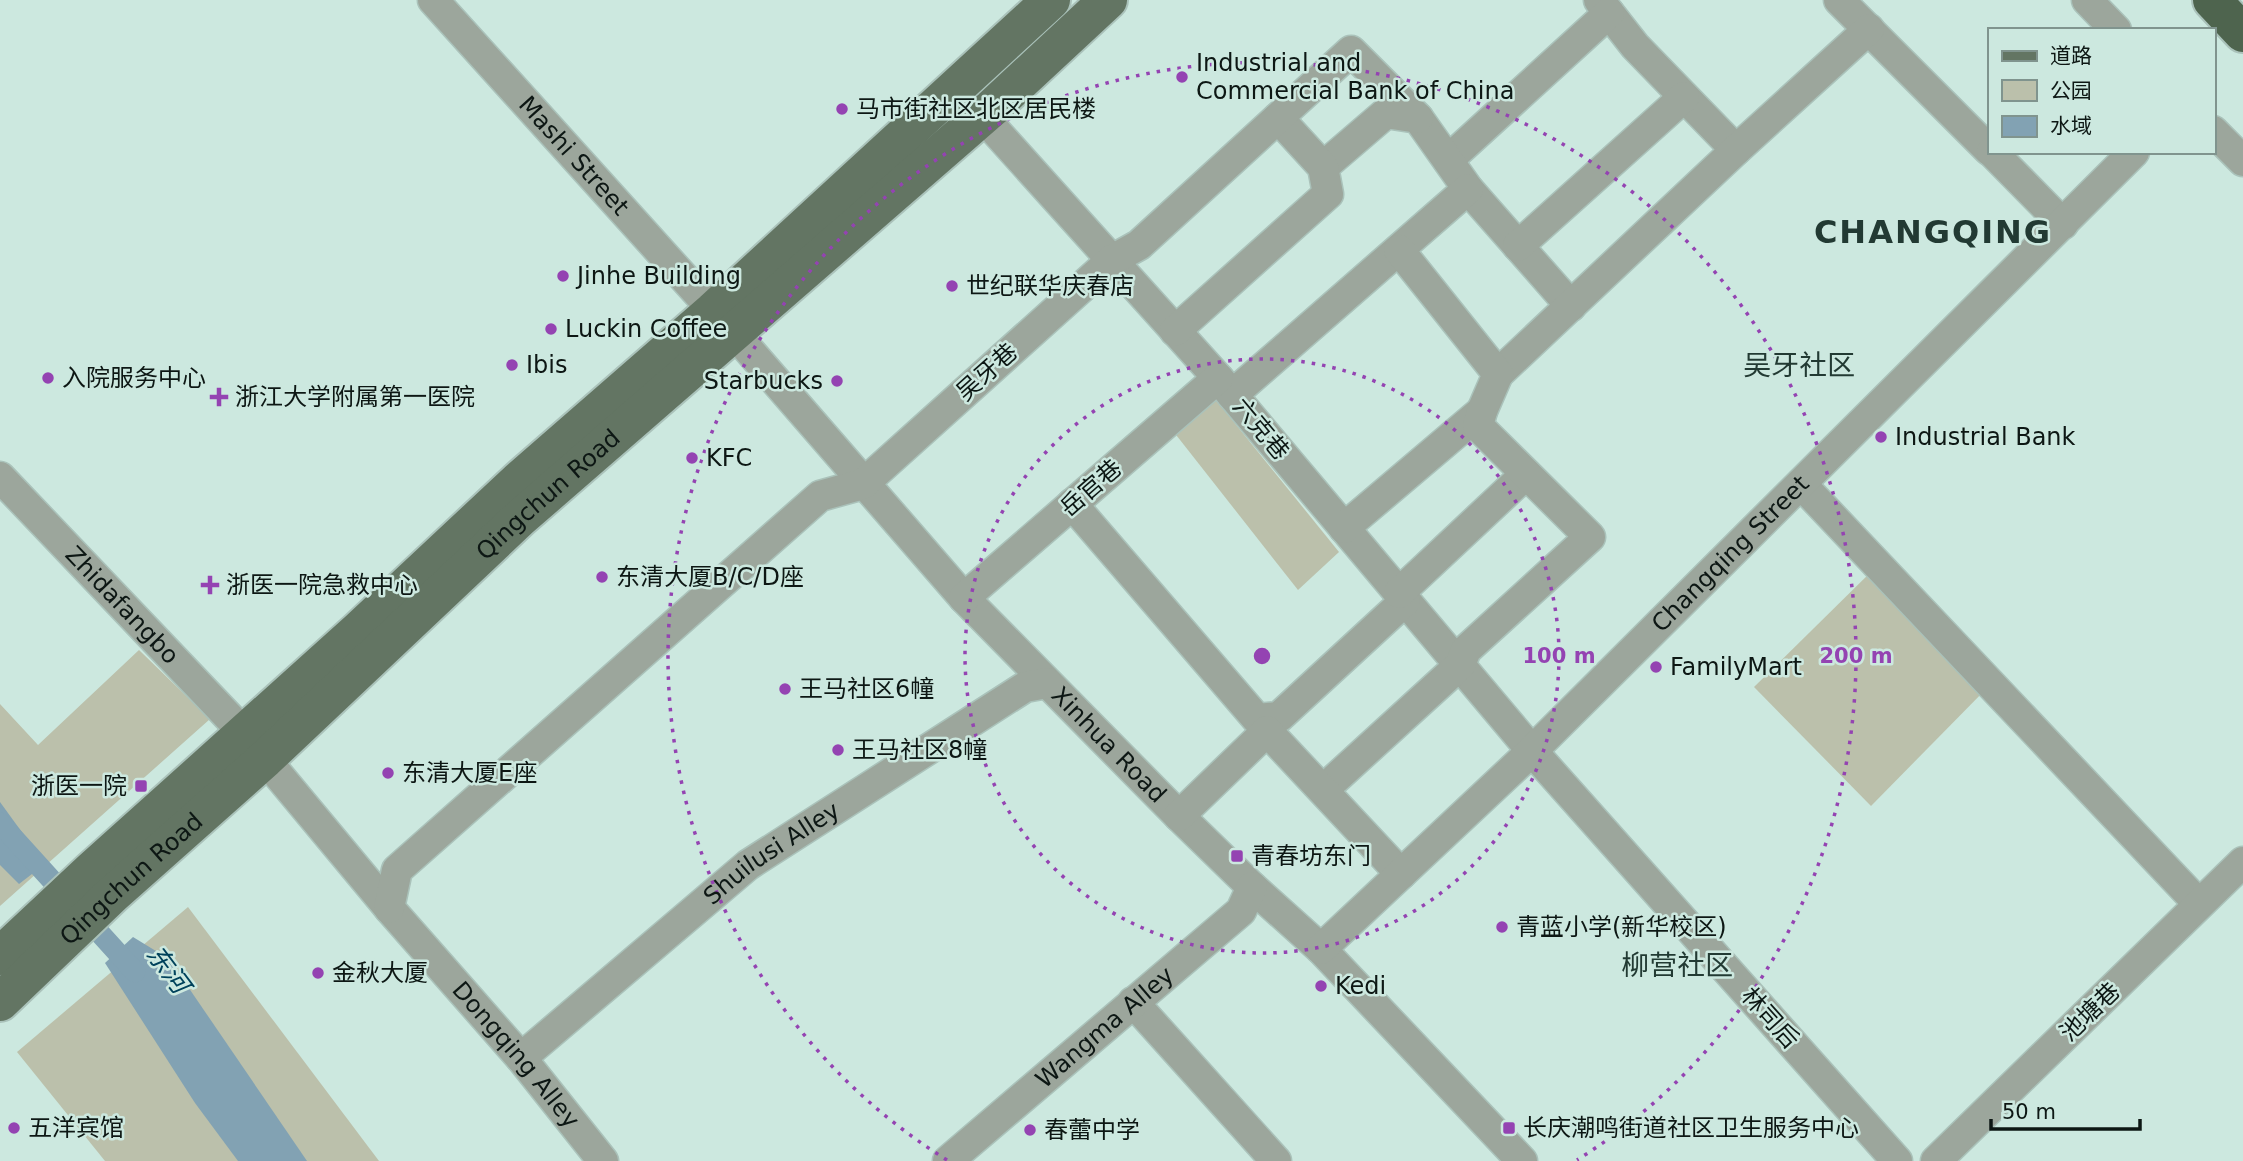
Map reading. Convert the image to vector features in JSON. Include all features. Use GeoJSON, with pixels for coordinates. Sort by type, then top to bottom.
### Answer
{"type":"FeatureCollection","features":[{"type":"Feature","properties":{"kind":"highway"},"geometry":{"type":"LineString","coordinates":[[2212,0],[2243,33]]}},
{"type":"Feature","properties":{"kind":"main road","name":"Qingchun Road"},"geometry":{"type":"LineString","coordinates":[[0,1002],[25,948],[519,519],[724,322],[1051,0]]}},
{"type":"Feature","properties":{"kind":"main road","name":"Qingchun Road"},"geometry":{"type":"LineString","coordinates":[[724,322],[982,116],[1108,0]]}},
{"type":"Feature","properties":{"kind":"main road"},"geometry":{"type":"LineString","coordinates":[[2238,0],[2243,5]]}},
{"type":"Feature","properties":{"kind":"street","name":"Mashi Street"},"geometry":{"type":"LineString","coordinates":[[433,0],[724,322]]}},
{"type":"Feature","properties":{"kind":"street"},"geometry":{"type":"LineString","coordinates":[[1839,0],[1988,149]]}},
{"type":"Feature","properties":{"kind":"street"},"geometry":{"type":"LineString","coordinates":[[2087,0],[2114,28]]}},
{"type":"Feature","properties":{"kind":"street"},"geometry":{"type":"LineString","coordinates":[[1448,159],[1604,7],[1635,46],[1735,150]]}},
{"type":"Feature","properties":{"kind":"street"},"geometry":{"type":"LineString","coordinates":[[1335,779],[1460,665],[1466,650],[1590,537],[1478,426],[1498,374],[1735,150],[1868,29]]}},
{"type":"Feature","properties":{"kind":"street","name":"吴牙巷"},"geometry":{"type":"LineString","coordinates":[[863,484],[1112,260],[1139,246],[1351,51],[1418,118]]}},
{"type":"Feature","properties":{"kind":"street"},"geometry":{"type":"LineString","coordinates":[[1518,246],[1684,97]]}},
{"type":"Feature","properties":{"kind":"street"},"geometry":{"type":"LineString","coordinates":[[1323,167],[1386,113],[1418,118],[1468,189],[1572,306]]}},
{"type":"Feature","properties":{"kind":"street","name":"六克巷"},"geometry":{"type":"LineString","coordinates":[[982,116],[1225,386],[1532,751]]}},
{"type":"Feature","properties":{"kind":"street"},"geometry":{"type":"LineString","coordinates":[[1175,331],[1328,194],[1323,167],[1278,118]]}},
{"type":"Feature","properties":{"kind":"street"},"geometry":{"type":"LineString","coordinates":[[2215,133],[2243,161]]}},
{"type":"Feature","properties":{"kind":"street"},"geometry":{"type":"LineString","coordinates":[[1993,154],[2063,224]]}},
{"type":"Feature","properties":{"kind":"street","name":"Changqing Street"},"geometry":{"type":"LineString","coordinates":[[1321,950],[1532,751],[2132,154]]}},
{"type":"Feature","properties":{"kind":"street","name":"岳官巷"},"geometry":{"type":"LineString","coordinates":[[964,598],[1072,504],[1398,250],[1468,189]]}},
{"type":"Feature","properties":{"kind":"street"},"geometry":{"type":"LineString","coordinates":[[1398,250],[1498,374]]}},
{"type":"Feature","properties":{"kind":"street","name":"Xinhua Road"},"geometry":{"type":"LineString","coordinates":[[724,322],[964,598],[1252,887],[1321,950],[1522,1161]]}},
{"type":"Feature","properties":{"kind":"street"},"geometry":{"type":"LineString","coordinates":[[1344,528],[1482,411]]}},
{"type":"Feature","properties":{"kind":"street"},"geometry":{"type":"LineString","coordinates":[[1072,504],[1257,719],[1279,718],[1526,474]]}},
{"type":"Feature","properties":{"kind":"street","name":"Zhidafangbo"},"geometry":{"type":"LineString","coordinates":[[0,477],[255,746]]}},
{"type":"Feature","properties":{"kind":"street"},"geometry":{"type":"LineString","coordinates":[[389,908],[397,870],[820,496],[863,484]]}},
{"type":"Feature","properties":{"kind":"street"},"geometry":{"type":"LineString","coordinates":[[1801,484],[2199,904]]}},
{"type":"Feature","properties":{"kind":"street","name":"Shuilusi Alley"},"geometry":{"type":"LineString","coordinates":[[521,1058],[748,865],[1025,687],[1046,683]]}},
{"type":"Feature","properties":{"kind":"street"},"geometry":{"type":"LineString","coordinates":[[1180,816],[1267,731],[1401,874]]}},
{"type":"Feature","properties":{"kind":"street","name":"Dongqing Alley"},"geometry":{"type":"LineString","coordinates":[[255,746],[389,908],[521,1058],[603,1161]]}},
{"type":"Feature","properties":{"kind":"street","name":"林司后"},"geometry":{"type":"LineString","coordinates":[[1532,751],[1897,1161]]}},
{"type":"Feature","properties":{"kind":"street","name":"池塘巷"},"geometry":{"type":"LineString","coordinates":[[1936,1161],[2243,862]]}},
{"type":"Feature","properties":{"kind":"street","name":"Wangma Alley"},"geometry":{"type":"LineString","coordinates":[[948,1161],[1241,911],[1252,887]]}},
{"type":"Feature","properties":{"kind":"street"},"geometry":{"type":"LineString","coordinates":[[1133,1002],[1276,1161]]}},
{"type":"Feature","properties":{"kind":"green space"},"geometry":{"type":"Polygon","coordinates":[[[1216,400],[1339,552],[1298,590],[1173,431],[1216,400]]]}},
{"type":"Feature","properties":{"kind":"green space"},"geometry":{"type":"Polygon","coordinates":[[[1878,565],[1991,684],[1871,806],[1754,687],[1878,565]]]}},
{"type":"Feature","properties":{"kind":"green space"},"geometry":{"type":"Polygon","coordinates":[[[139,650],[210,719],[0,906],[0,704],[38,745],[139,650]]]}},
{"type":"Feature","properties":{"kind":"green space"},"geometry":{"type":"Polygon","coordinates":[[[188,907],[379,1161],[105,1161],[17,1052],[188,907]]]}},
{"type":"Feature","properties":{"kind":"water"},"geometry":{"type":"Polygon","coordinates":[[[0,802],[45,864],[19,884],[0,865],[0,802]]]}},
{"type":"Feature","properties":{"kind":"water"},"geometry":{"type":"Polygon","coordinates":[[[133,937],[169,959],[307,1161],[238,1161],[195,1103],[105,963],[133,937]]]}},
{"type":"Feature","properties":{"kind":"waterway","name":"东河"},"geometry":{"type":"LineString","coordinates":[[0,823],[135,972]]}},
{"type":"Feature","properties":{"kind":"place","name":"Industrial and Commercial Bank of China"},"geometry":{"type":"Point","coordinates":[1182,77]}},
{"type":"Feature","properties":{"kind":"place","name":"马市街社区北区居民楼"},"geometry":{"type":"Point","coordinates":[842,109]}},
{"type":"Feature","properties":{"kind":"place","name":"Jinhe Building"},"geometry":{"type":"Point","coordinates":[563,276]}},
{"type":"Feature","properties":{"kind":"place","name":"世纪联华庆春店"},"geometry":{"type":"Point","coordinates":[952,286]}},
{"type":"Feature","properties":{"kind":"place","name":"Luckin Coffee"},"geometry":{"type":"Point","coordinates":[551,329]}},
{"type":"Feature","properties":{"kind":"place","name":"Ibis"},"geometry":{"type":"Point","coordinates":[512,365]}},
{"type":"Feature","properties":{"kind":"place","name":"入院服务中心"},"geometry":{"type":"Point","coordinates":[48,378]}},
{"type":"Feature","properties":{"kind":"place","name":"Starbucks"},"geometry":{"type":"Point","coordinates":[837,381]}},
{"type":"Feature","properties":{"kind":"place","name":"浙江大学附属第一医院"},"geometry":{"type":"Point","coordinates":[219,397]}},
{"type":"Feature","properties":{"kind":"place","name":"Industrial Bank"},"geometry":{"type":"Point","coordinates":[1881,437]}},
{"type":"Feature","properties":{"kind":"place","name":"KFC"},"geometry":{"type":"Point","coordinates":[692,458]}},
{"type":"Feature","properties":{"kind":"place","name":"东清大厦B/C/D座"},"geometry":{"type":"Point","coordinates":[602,577]}},
{"type":"Feature","properties":{"kind":"place","name":"浙医一院急救中心"},"geometry":{"type":"Point","coordinates":[210,585]}},
{"type":"Feature","properties":{"kind":"place","name":"FamilyMart"},"geometry":{"type":"Point","coordinates":[1656,667]}},
{"type":"Feature","properties":{"kind":"place","name":"王马社区6幢"},"geometry":{"type":"Point","coordinates":[785,689]}},
{"type":"Feature","properties":{"kind":"place","name":"王马社区8幢"},"geometry":{"type":"Point","coordinates":[838,750]}},
{"type":"Feature","properties":{"kind":"place","name":"东清大厦E座"},"geometry":{"type":"Point","coordinates":[388,773]}},
{"type":"Feature","properties":{"kind":"place","name":"浙医一院"},"geometry":{"type":"Point","coordinates":[141,786]}},
{"type":"Feature","properties":{"kind":"place","name":"青春坊东门"},"geometry":{"type":"Point","coordinates":[1237,856]}},
{"type":"Feature","properties":{"kind":"place","name":"青蓝小学(新华校区)"},"geometry":{"type":"Point","coordinates":[1502,927]}},
{"type":"Feature","properties":{"kind":"place","name":"金秋大厦"},"geometry":{"type":"Point","coordinates":[318,973]}},
{"type":"Feature","properties":{"kind":"place","name":"Kedi"},"geometry":{"type":"Point","coordinates":[1321,986]}},
{"type":"Feature","properties":{"kind":"place","name":"五洋宾馆"},"geometry":{"type":"Point","coordinates":[14,1128]}},
{"type":"Feature","properties":{"kind":"place","name":"长庆潮鸣街道社区卫生服务中心"},"geometry":{"type":"Point","coordinates":[1509,1128]}},
{"type":"Feature","properties":{"kind":"place","name":"春蕾中学"},"geometry":{"type":"Point","coordinates":[1030,1130]}},
{"type":"Feature","properties":{"kind":"district","name":"CHANGQING"},"geometry":{"type":"Point","coordinates":[1933,232]}},
{"type":"Feature","properties":{"kind":"district","name":"吴牙社区"},"geometry":{"type":"Point","coordinates":[1799,365]}},
{"type":"Feature","properties":{"kind":"district","name":"柳营社区"},"geometry":{"type":"Point","coordinates":[1677,965]}}]}
